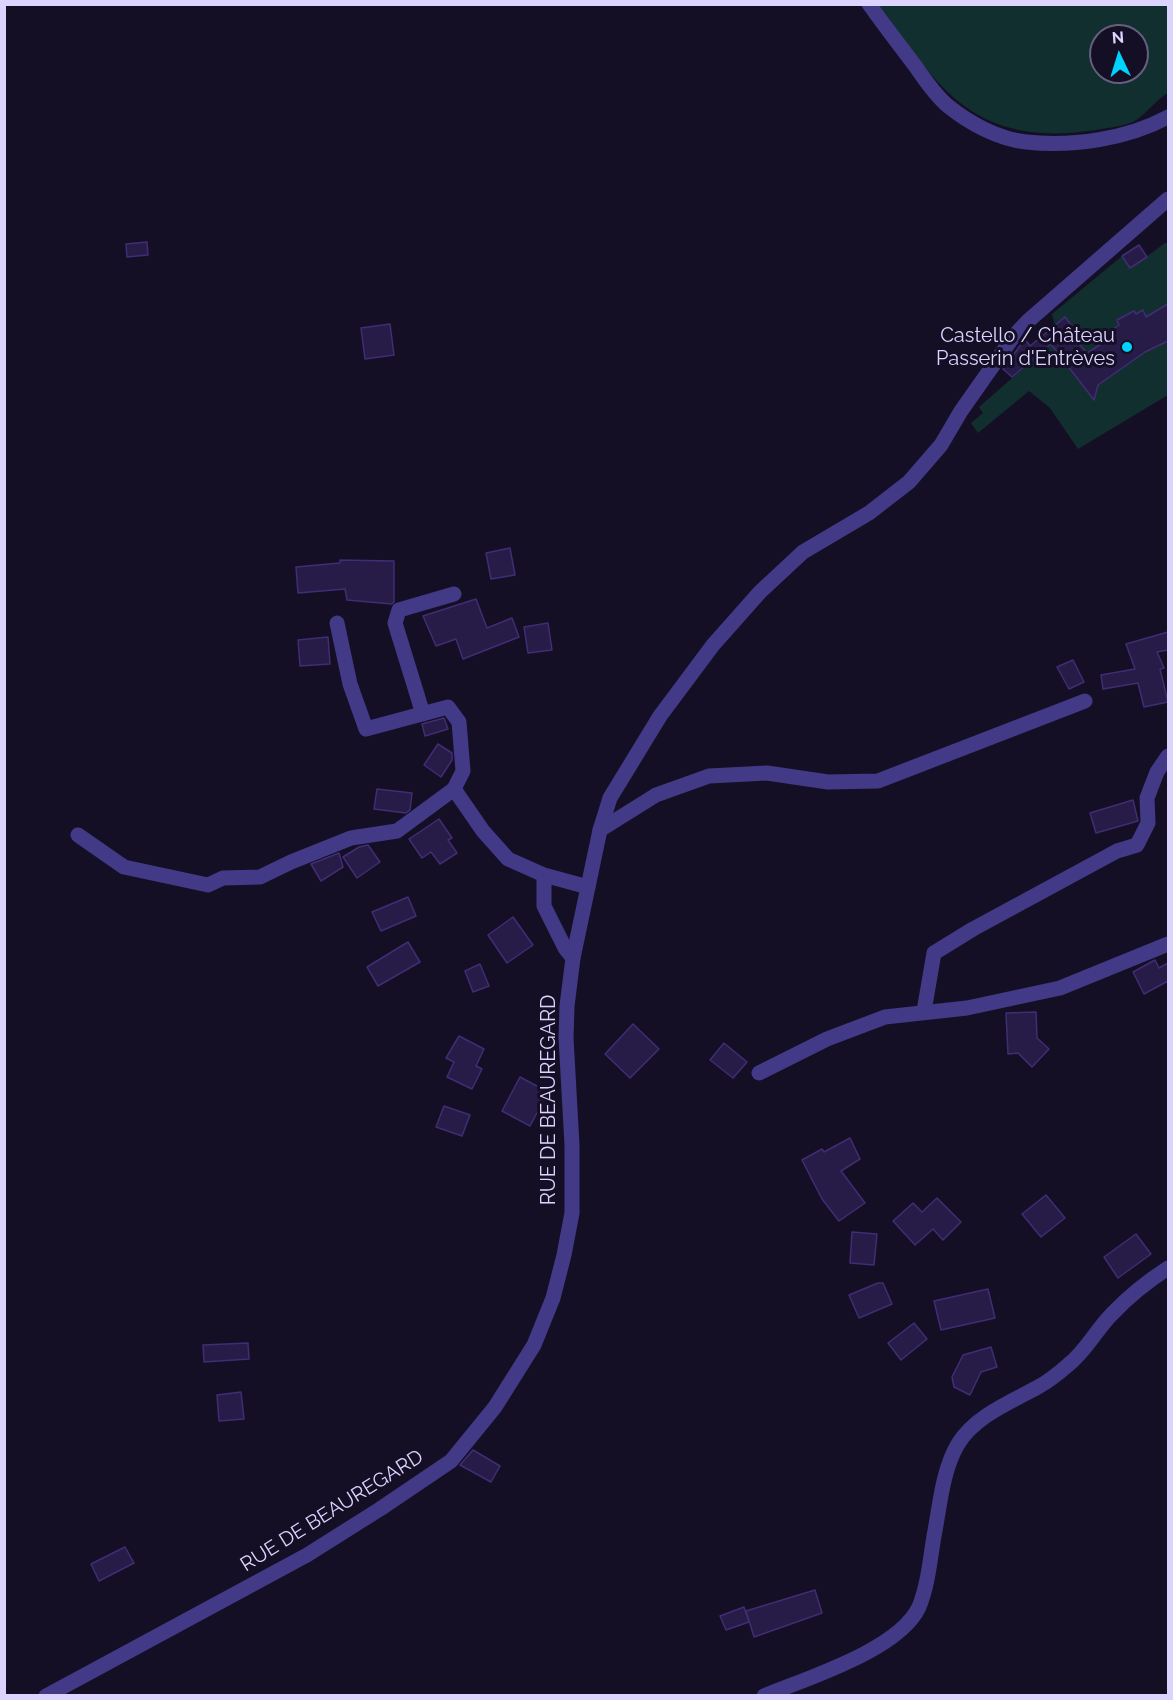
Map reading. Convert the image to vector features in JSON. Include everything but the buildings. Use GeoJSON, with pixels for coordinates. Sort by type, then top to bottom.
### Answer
{"type":"FeatureCollection","features":[{"type":"Feature","properties":{"kind":"street"},"geometry":{"type":"LineString","coordinates":[[869,4],[946,105],[975,125],[1003,136],[1025,142],[1073,143],[1104,139],[1152,126],[1168,117]]}},
{"type":"Feature","properties":{"kind":"street","name":"RUE DE BEAUREGARD"},"geometry":{"type":"LineString","coordinates":[[46,1695],[307,1555],[380,1509],[451,1461],[495,1407],[534,1344],[553,1298],[572,1213],[567,1006],[573,957],[600,830],[610,798],[660,716],[713,645],[760,592],[803,552],[869,513],[909,482],[941,445],[961,411],[1012,337],[1168,199]]}},
{"type":"Feature","properties":{"kind":"street"},"geometry":{"type":"LineString","coordinates":[[423,714],[396,623],[399,610],[454,594]]}},
{"type":"Feature","properties":{"kind":"street"},"geometry":{"type":"LineString","coordinates":[[78,835],[124,867],[208,885],[223,878],[260,877],[351,838],[397,831],[454,789],[463,771],[459,722],[448,707],[366,729],[350,684],[337,623]]}},
{"type":"Feature","properties":{"kind":"street"},"geometry":{"type":"LineString","coordinates":[[600,830],[656,795],[709,776],[767,772],[828,782],[878,782],[1085,700]]}},
{"type":"Feature","properties":{"kind":"street"},"geometry":{"type":"LineString","coordinates":[[924,1011],[934,953],[983,923],[1117,851],[1137,845],[1148,823],[1147,798],[1157,772],[1168,756]]}},
{"type":"Feature","properties":{"kind":"street"},"geometry":{"type":"LineString","coordinates":[[454,789],[483,831],[508,859],[544,875],[588,887]]}},
{"type":"Feature","properties":{"kind":"street"},"geometry":{"type":"LineString","coordinates":[[544,875],[543,906],[565,948],[573,957]]}},
{"type":"Feature","properties":{"kind":"street"},"geometry":{"type":"LineString","coordinates":[[759,1073],[827,1039],[885,1017],[967,1008],[1060,988],[1168,944]]}},
{"type":"Feature","properties":{"kind":"street"},"geometry":{"type":"LineString","coordinates":[[764,1695],[873,1650],[904,1629],[918,1608],[926,1586],[945,1477],[958,1444],[977,1422],[1006,1403],[1041,1385],[1070,1364],[1089,1345],[1111,1314],[1152,1278],[1168,1268]]}},
{"type":"Feature","properties":{"kind":"green space"},"geometry":{"type":"Polygon","coordinates":[[[879,5],[1168,5],[1168,93],[1138,119],[1120,126],[1069,133],[1033,132],[1003,126],[978,115],[956,99],[917,57],[879,5]]]}},
{"type":"Feature","properties":{"kind":"green space"},"geometry":{"type":"Polygon","coordinates":[[[1168,243],[1168,304],[1146,317],[1143,311],[1136,314],[1134,311],[1113,329],[1116,335],[1090,352],[1084,350],[1068,330],[1062,334],[1055,326],[1052,314],[1122,256],[1131,268],[1168,243]]]}},
{"type":"Feature","properties":{"kind":"green space"},"geometry":{"type":"Polygon","coordinates":[[[1168,341],[1168,395],[1078,449],[1050,408],[1029,391],[978,433],[971,423],[983,413],[979,407],[1051,344],[1091,395],[1095,386],[1145,352],[1168,341]]]}},
{"type":"Feature","properties":{"kind":"place","name":"Castello / Château Passerin d'Entrèves"},"geometry":{"type":"Point","coordinates":[1127,347]}}]}
